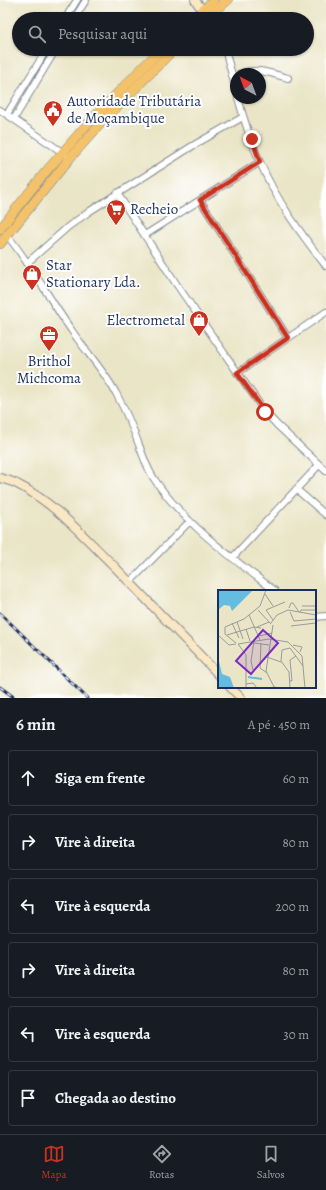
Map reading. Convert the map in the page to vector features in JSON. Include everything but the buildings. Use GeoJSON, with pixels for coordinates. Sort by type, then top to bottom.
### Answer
{"type":"FeatureCollection","features":[{"type":"Feature","properties":{"kind":"main road"},"geometry":{"type":"LineString","coordinates":[[195,0],[209,11],[228,0]]}},
{"type":"Feature","properties":{"kind":"main road"},"geometry":{"type":"LineString","coordinates":[[0,244],[2,228],[62,152],[91,120],[154,56]]}},
{"type":"Feature","properties":{"kind":"main road"},"geometry":{"type":"LineString","coordinates":[[2,228],[167,56]]}},
{"type":"Feature","properties":{"kind":"main road"},"geometry":{"type":"LineString","coordinates":[[0,478],[17,484],[39,497],[55,509],[130,582],[218,674]]}},
{"type":"Feature","properties":{"kind":"main road"},"geometry":{"type":"LineString","coordinates":[[231,688],[241,698]]}},
{"type":"Feature","properties":{"kind":"street"},"geometry":{"type":"LineString","coordinates":[[69,12],[77,0]]}},
{"type":"Feature","properties":{"kind":"street"},"geometry":{"type":"LineString","coordinates":[[78,12],[86,0]]}},
{"type":"Feature","properties":{"kind":"street"},"geometry":{"type":"LineString","coordinates":[[7,114],[43,56]]}},
{"type":"Feature","properties":{"kind":"street"},"geometry":{"type":"LineString","coordinates":[[14,119],[52,56]]}},
{"type":"Feature","properties":{"kind":"street"},"geometry":{"type":"LineString","coordinates":[[228,56],[232,68]]}},
{"type":"Feature","properties":{"kind":"street"},"geometry":{"type":"LineString","coordinates":[[266,72],[288,78]]}},
{"type":"Feature","properties":{"kind":"street"},"geometry":{"type":"LineString","coordinates":[[240,104],[260,162],[277,196],[303,237],[326,266]]}},
{"type":"Feature","properties":{"kind":"street"},"geometry":{"type":"LineString","coordinates":[[0,110],[70,158]]}},
{"type":"Feature","properties":{"kind":"street"},"geometry":{"type":"LineString","coordinates":[[27,263],[69,226],[117,193],[194,145],[244,117]]}},
{"type":"Feature","properties":{"kind":"street"},"geometry":{"type":"LineString","coordinates":[[145,235],[260,162]]}},
{"type":"Feature","properties":{"kind":"street"},"geometry":{"type":"LineString","coordinates":[[117,193],[237,373],[265,412],[326,471]]}},
{"type":"Feature","properties":{"kind":"street"},"geometry":{"type":"LineString","coordinates":[[200,200],[288,338]]}},
{"type":"Feature","properties":{"kind":"street"},"geometry":{"type":"LineString","coordinates":[[2,228],[72,332],[106,377],[131,424],[153,478],[172,502],[190,521],[274,590]]}},
{"type":"Feature","properties":{"kind":"street"},"geometry":{"type":"LineString","coordinates":[[237,373],[326,312]]}},
{"type":"Feature","properties":{"kind":"street"},"geometry":{"type":"LineString","coordinates":[[233,557],[319,465]]}},
{"type":"Feature","properties":{"kind":"street"},"geometry":{"type":"LineString","coordinates":[[296,489],[326,515]]}},
{"type":"Feature","properties":{"kind":"street"},"geometry":{"type":"LineString","coordinates":[[130,582],[190,521]]}},
{"type":"Feature","properties":{"kind":"street"},"geometry":{"type":"LineString","coordinates":[[316,617],[326,616]]}},
{"type":"Feature","properties":{"kind":"railway"},"geometry":{"type":"LineString","coordinates":[[0,613],[87,698]]}},
{"type":"Feature","properties":{"kind":"railway"},"geometry":{"type":"LineString","coordinates":[[0,687],[15,698]]}},
{"type":"Feature","properties":{"kind":"place","name":"Autoridade Tributária de Moçambique"},"geometry":{"type":"Point","coordinates":[53,127]}},
{"type":"Feature","properties":{"kind":"place","name":"Recheio"},"geometry":{"type":"Point","coordinates":[116,226]}},
{"type":"Feature","properties":{"kind":"place","name":"Star Stationary Lda."},"geometry":{"type":"Point","coordinates":[32,291]}},
{"type":"Feature","properties":{"kind":"place","name":"Electrometal"},"geometry":{"type":"Point","coordinates":[199,337]}},
{"type":"Feature","properties":{"kind":"place","name":"Brithol Michcoma"},"geometry":{"type":"Point","coordinates":[49,352]}},
{"type":"Feature","properties":{"kind":"route"},"geometry":{"type":"LineString","coordinates":[[252,139],[260,162],[200,200],[245,268],[288,338],[237,373],[265,412]]}}]}
